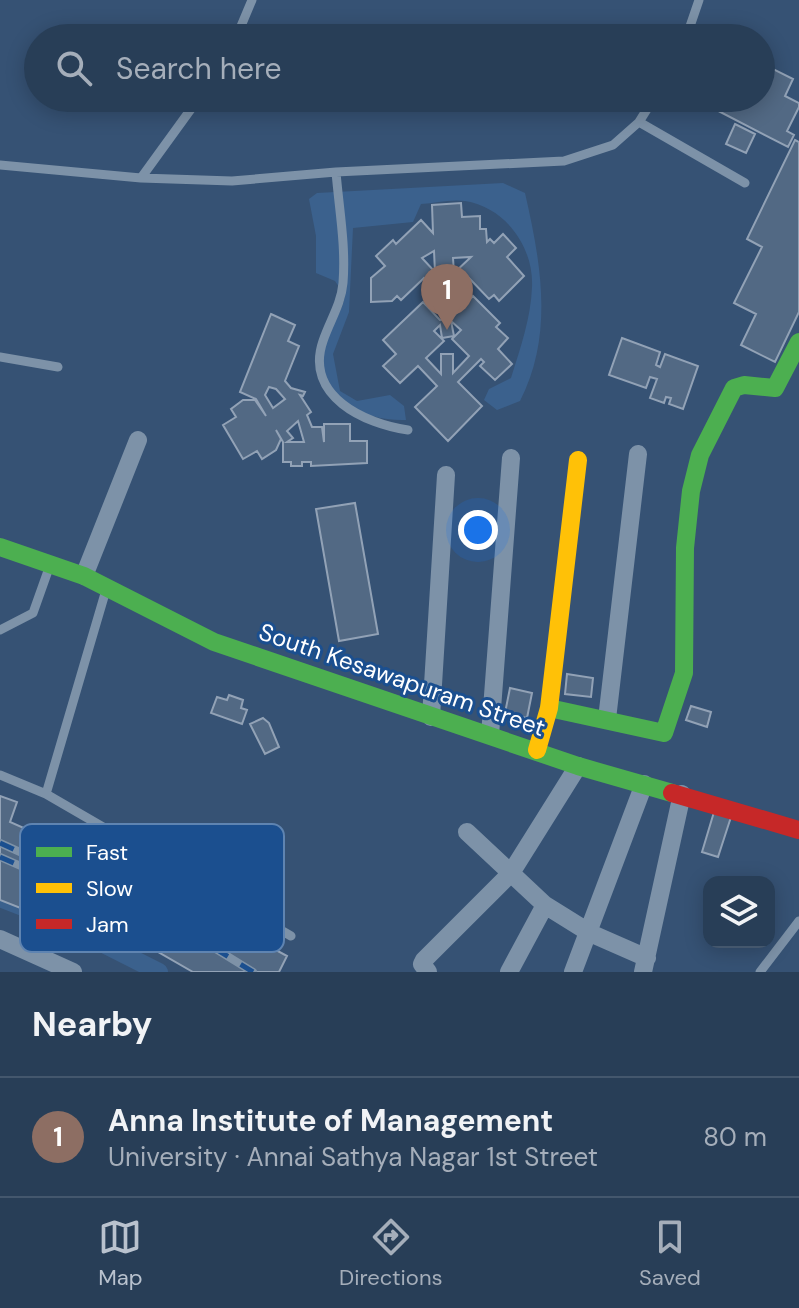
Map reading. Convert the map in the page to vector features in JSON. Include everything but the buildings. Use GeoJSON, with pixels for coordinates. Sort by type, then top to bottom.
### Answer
{"type":"FeatureCollection","features":[{"type":"Feature","properties":{"kind":"street"},"geometry":{"type":"LineString","coordinates":[[549,708],[664,733],[684,673],[685,548],[691,491],[700,455],[734,388],[743,384],[768,391],[775,388],[799,342]]}},
{"type":"Feature","properties":{"kind":"street"},"geometry":{"type":"LineString","coordinates":[[84,576],[138,440]]}},
{"type":"Feature","properties":{"kind":"street"},"geometry":{"type":"LineString","coordinates":[[607,719],[638,454]]}},
{"type":"Feature","properties":{"kind":"street"},"geometry":{"type":"LineString","coordinates":[[490,735],[511,458]]}},
{"type":"Feature","properties":{"kind":"street"},"geometry":{"type":"LineString","coordinates":[[537,750],[549,708],[578,460]]}},
{"type":"Feature","properties":{"kind":"street"},"geometry":{"type":"LineString","coordinates":[[431,717],[446,475]]}},
{"type":"Feature","properties":{"kind":"street","name":"South Kesawapuram Street"},"geometry":{"type":"LineString","coordinates":[[0,547],[84,576],[214,642],[578,766],[799,830]]}},
{"type":"Feature","properties":{"kind":"street"},"geometry":{"type":"LineString","coordinates":[[428,972],[422,964],[424,960],[511,873],[578,766]]}},
{"type":"Feature","properties":{"kind":"street"},"geometry":{"type":"LineString","coordinates":[[573,972],[644,784]]}},
{"type":"Feature","properties":{"kind":"street"},"geometry":{"type":"LineString","coordinates":[[467,832],[545,905],[645,965],[682,794]]}},
{"type":"Feature","properties":{"kind":"street"},"geometry":{"type":"LineString","coordinates":[[509,972],[545,905]]}},
{"type":"Feature","properties":{"kind":"street"},"geometry":{"type":"LineString","coordinates":[[0,939],[20,948]]}},
{"type":"Feature","properties":{"kind":"street"},"geometry":{"type":"LineString","coordinates":[[29,952],[73,972]]}},
{"type":"Feature","properties":{"kind":"lane"},"geometry":{"type":"LineString","coordinates":[[242,24],[252,0]]}},
{"type":"Feature","properties":{"kind":"lane"},"geometry":{"type":"LineString","coordinates":[[691,24],[699,0]]}},
{"type":"Feature","properties":{"kind":"lane"},"geometry":{"type":"LineString","coordinates":[[141,178],[189,112]]}},
{"type":"Feature","properties":{"kind":"lane"},"geometry":{"type":"LineString","coordinates":[[0,165],[141,178],[232,181],[336,172],[564,161],[613,145],[639,122],[645,112]]}},
{"type":"Feature","properties":{"kind":"lane"},"geometry":{"type":"LineString","coordinates":[[639,122],[745,183]]}},
{"type":"Feature","properties":{"kind":"lane"},"geometry":{"type":"LineString","coordinates":[[336,172],[344,234],[341,298],[320,351],[322,371],[338,403],[356,416],[408,430]]}},
{"type":"Feature","properties":{"kind":"lane"},"geometry":{"type":"LineString","coordinates":[[0,357],[58,367]]}},
{"type":"Feature","properties":{"kind":"lane"},"geometry":{"type":"LineString","coordinates":[[0,630],[33,613],[50,562]]}},
{"type":"Feature","properties":{"kind":"lane"},"geometry":{"type":"LineString","coordinates":[[46,794],[106,589]]}},
{"type":"Feature","properties":{"kind":"lane"},"geometry":{"type":"LineString","coordinates":[[0,775],[46,794],[98,824]]}},
{"type":"Feature","properties":{"kind":"lane"},"geometry":{"type":"LineString","coordinates":[[760,972],[799,921]]}},
{"type":"Feature","properties":{"kind":"lane"},"geometry":{"type":"LineString","coordinates":[[284,932],[291,936]]}},
{"type":"Feature","properties":{"kind":"water"},"geometry":{"type":"Polygon","coordinates":[[[503,183],[525,193],[539,272],[541,325],[531,376],[520,401],[497,410],[484,400],[489,389],[511,378],[518,356],[531,299],[528,258],[514,231],[504,220],[493,211],[465,201],[421,204],[413,222],[353,228],[349,312],[333,354],[340,391],[357,401],[390,395],[404,406],[406,420],[371,416],[342,400],[331,388],[323,356],[345,296],[335,281],[316,273],[316,236],[309,199],[317,193],[503,183]]]}},
{"type":"Feature","properties":{"kind":"waterway"},"geometry":{"type":"LineString","coordinates":[[0,898],[20,906]]}},
{"type":"Feature","properties":{"kind":"waterway"},"geometry":{"type":"LineString","coordinates":[[119,952],[159,972]]}},
{"type":"Feature","properties":{"kind":"railway"},"geometry":{"type":"LineString","coordinates":[[0,843],[20,852]]}},
{"type":"Feature","properties":{"kind":"railway"},"geometry":{"type":"LineString","coordinates":[[0,857],[20,866]]}},
{"type":"Feature","properties":{"kind":"railway"},"geometry":{"type":"LineString","coordinates":[[221,952],[253,972]]}},
{"type":"Feature","properties":{"kind":"traffic: fast"},"geometry":{"type":"LineString","coordinates":[[549,708],[664,733],[684,673],[685,548],[691,491],[700,455],[734,388],[744,385],[775,388],[799,342]]}},
{"type":"Feature","properties":{"kind":"traffic: fast"},"geometry":{"type":"LineString","coordinates":[[0,547],[84,576],[214,642],[578,766],[672,793]]}},
{"type":"Feature","properties":{"kind":"traffic: slow"},"geometry":{"type":"LineString","coordinates":[[537,750],[549,708],[578,460]]}},
{"type":"Feature","properties":{"kind":"traffic: jam"},"geometry":{"type":"LineString","coordinates":[[672,793],[799,830]]}},
{"type":"Feature","properties":{"kind":"place","name":"Anna Institute of Management"},"geometry":{"type":"Point","coordinates":[447,330]}}]}
